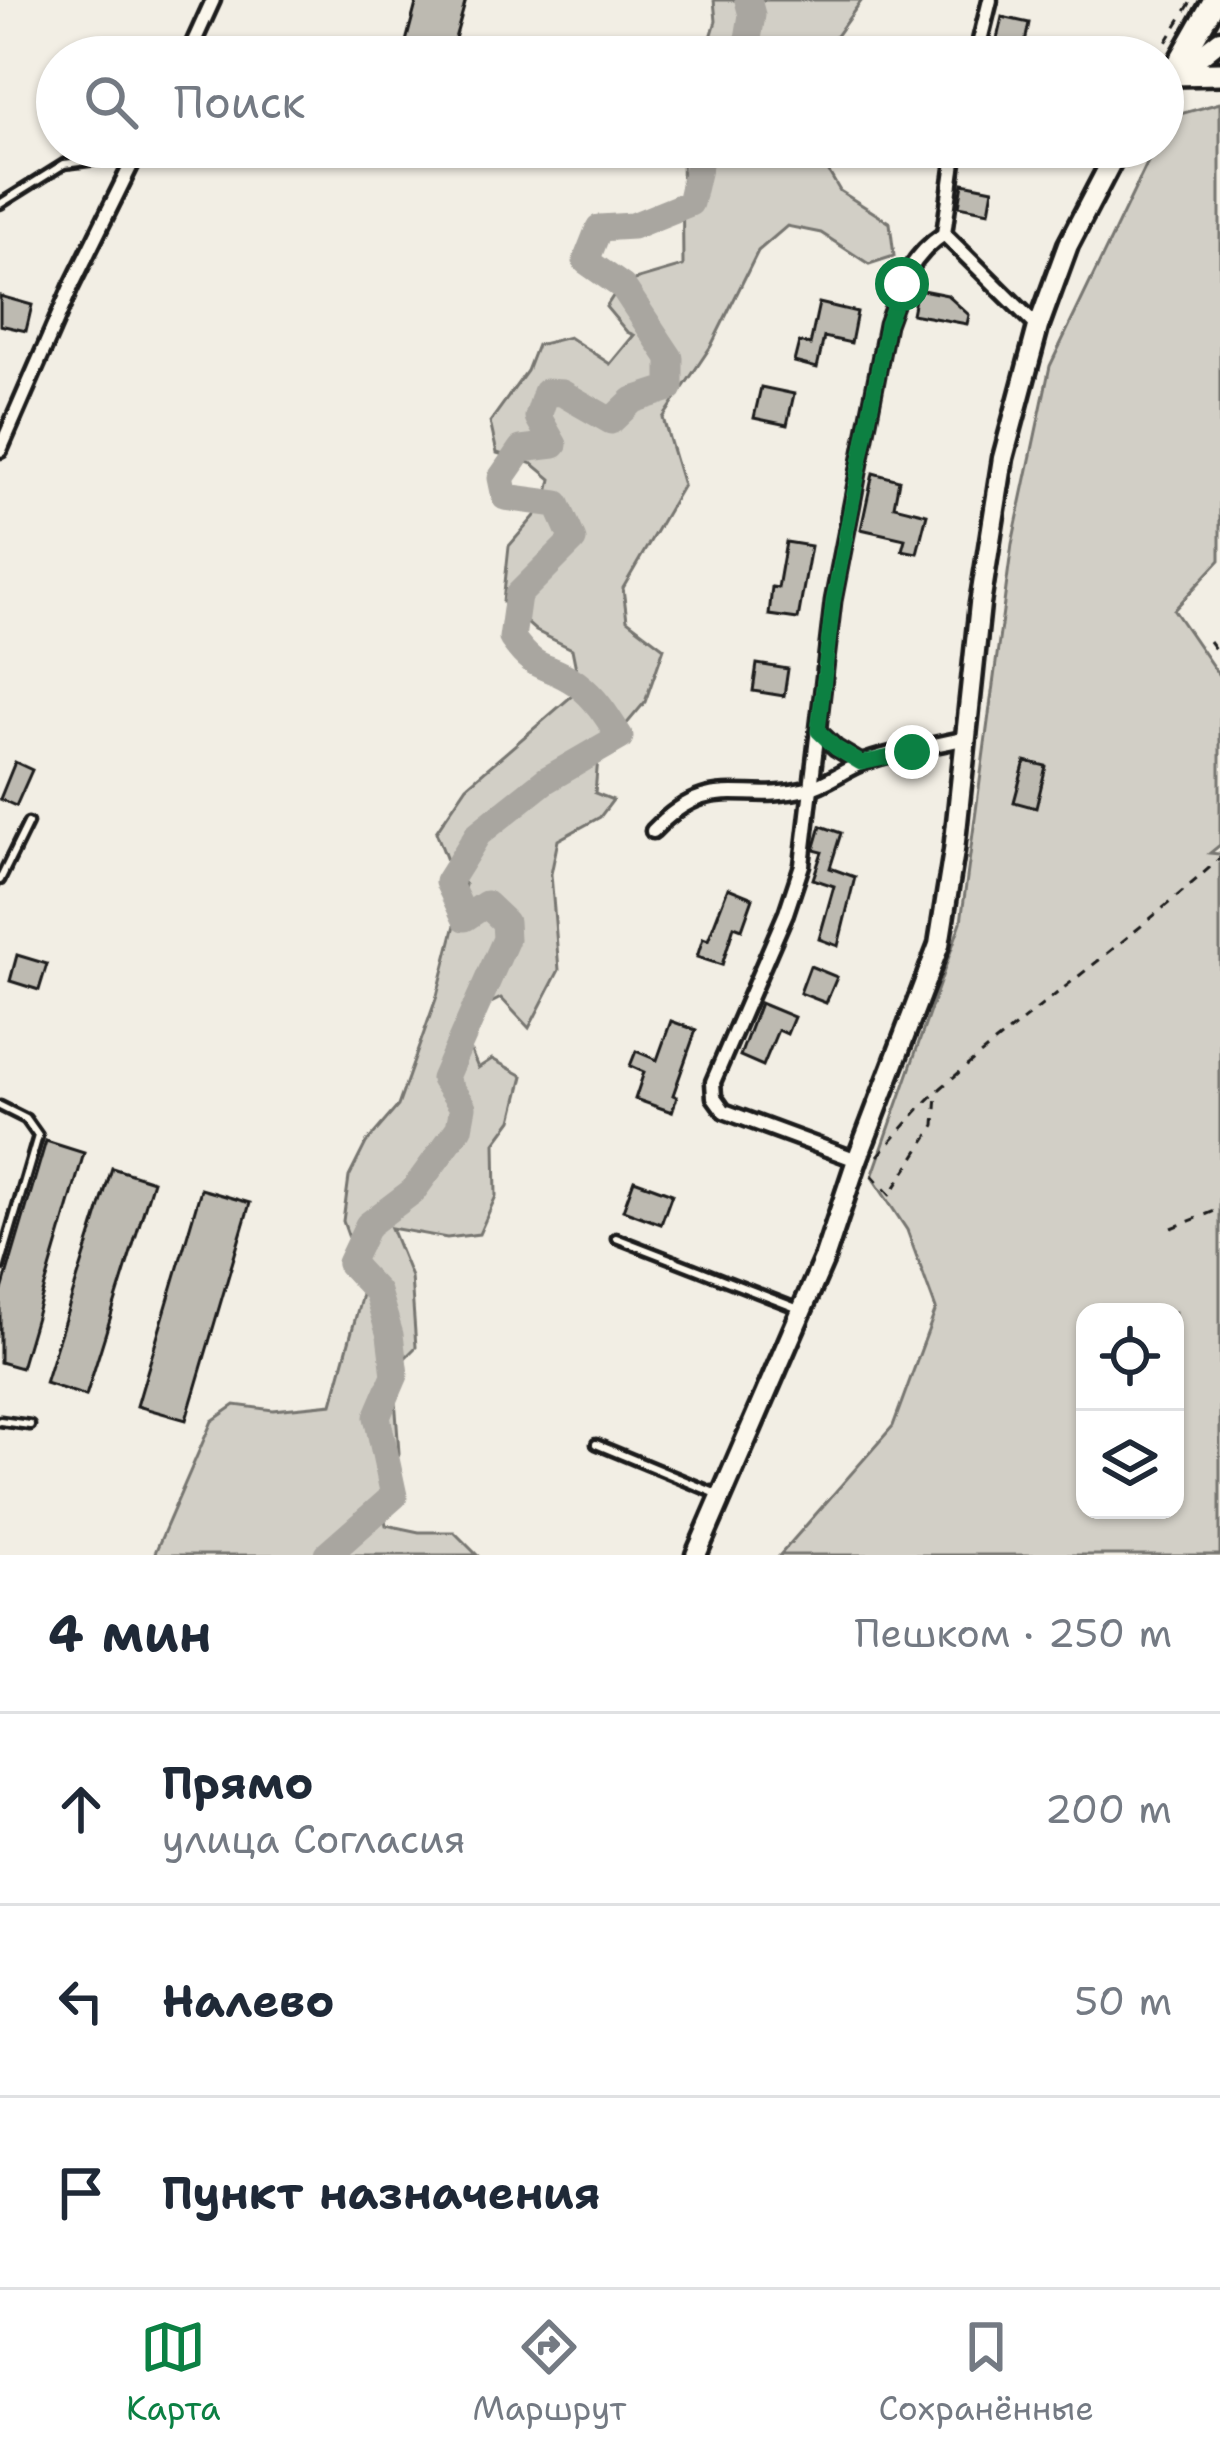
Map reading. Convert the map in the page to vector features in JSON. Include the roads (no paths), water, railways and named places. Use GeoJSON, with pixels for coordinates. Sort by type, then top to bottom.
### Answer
{"type":"FeatureCollection","features":[{"type":"Feature","properties":{"kind":"main road"},"geometry":{"type":"LineString","coordinates":[[1184,43],[1214,0]]}},
{"type":"Feature","properties":{"kind":"main road"},"geometry":{"type":"LineString","coordinates":[[1184,72],[1220,73]]}},
{"type":"Feature","properties":{"kind":"street"},"geometry":{"type":"LineString","coordinates":[[197,36],[213,0]]}},
{"type":"Feature","properties":{"kind":"street"},"geometry":{"type":"LineString","coordinates":[[981,36],[990,0]]}},
{"type":"Feature","properties":{"kind":"street"},"geometry":{"type":"LineString","coordinates":[[1184,61],[1220,40]]}},
{"type":"Feature","properties":{"kind":"street"},"geometry":{"type":"LineString","coordinates":[[0,450],[71,286],[130,168]]}},
{"type":"Feature","properties":{"kind":"street"},"geometry":{"type":"LineString","coordinates":[[857,1160],[724,1111],[714,1097],[713,1082],[802,865],[833,602],[887,324],[921,250],[944,234],[953,168]]}},
{"type":"Feature","properties":{"kind":"street"},"geometry":{"type":"LineString","coordinates":[[696,1555],[803,1311],[939,945],[980,604],[1003,458],[1038,327],[1068,245],[1108,168]]}},
{"type":"Feature","properties":{"kind":"street"},"geometry":{"type":"LineString","coordinates":[[944,234],[1038,327]]}},
{"type":"Feature","properties":{"kind":"street"},"geometry":{"type":"LineString","coordinates":[[818,731],[861,763]]}},
{"type":"Feature","properties":{"kind":"street"},"geometry":{"type":"LineString","coordinates":[[653,831],[695,797],[726,791],[778,793],[812,788],[861,763],[966,738]]}},
{"type":"Feature","properties":{"kind":"lane"},"geometry":{"type":"LineString","coordinates":[[0,204],[58,168]]}},
{"type":"Feature","properties":{"kind":"lane"},"geometry":{"type":"LineString","coordinates":[[0,880],[28,823]]}},
{"type":"Feature","properties":{"kind":"lane"},"geometry":{"type":"LineString","coordinates":[[0,1106],[26,1119],[38,1136],[0,1266]]}},
{"type":"Feature","properties":{"kind":"lane"},"geometry":{"type":"LineString","coordinates":[[616,1238],[803,1311]]}},
{"type":"Feature","properties":{"kind":"lane"},"geometry":{"type":"LineString","coordinates":[[0,1421],[30,1425]]}},
{"type":"Feature","properties":{"kind":"lane"},"geometry":{"type":"LineString","coordinates":[[596,1444],[721,1495]]}},
{"type":"Feature","properties":{"kind":"waterway"},"geometry":{"type":"LineString","coordinates":[[748,0],[752,15],[748,36]]}},
{"type":"Feature","properties":{"kind":"waterway"},"geometry":{"type":"LineString","coordinates":[[327,1555],[394,1496],[377,1417],[395,1375],[390,1335],[377,1292],[350,1263],[368,1225],[413,1191],[459,1128],[463,1107],[444,1079],[506,939],[505,922],[486,904],[465,918],[448,882],[478,834],[546,780],[620,737],[583,689],[535,663],[512,638],[518,595],[573,540],[557,504],[505,497],[501,478],[521,449],[554,445],[538,417],[546,392],[562,393],[611,421],[633,400],[670,388],[670,358],[623,287],[586,261],[599,228],[633,226],[690,203],[698,168]]}}]}
